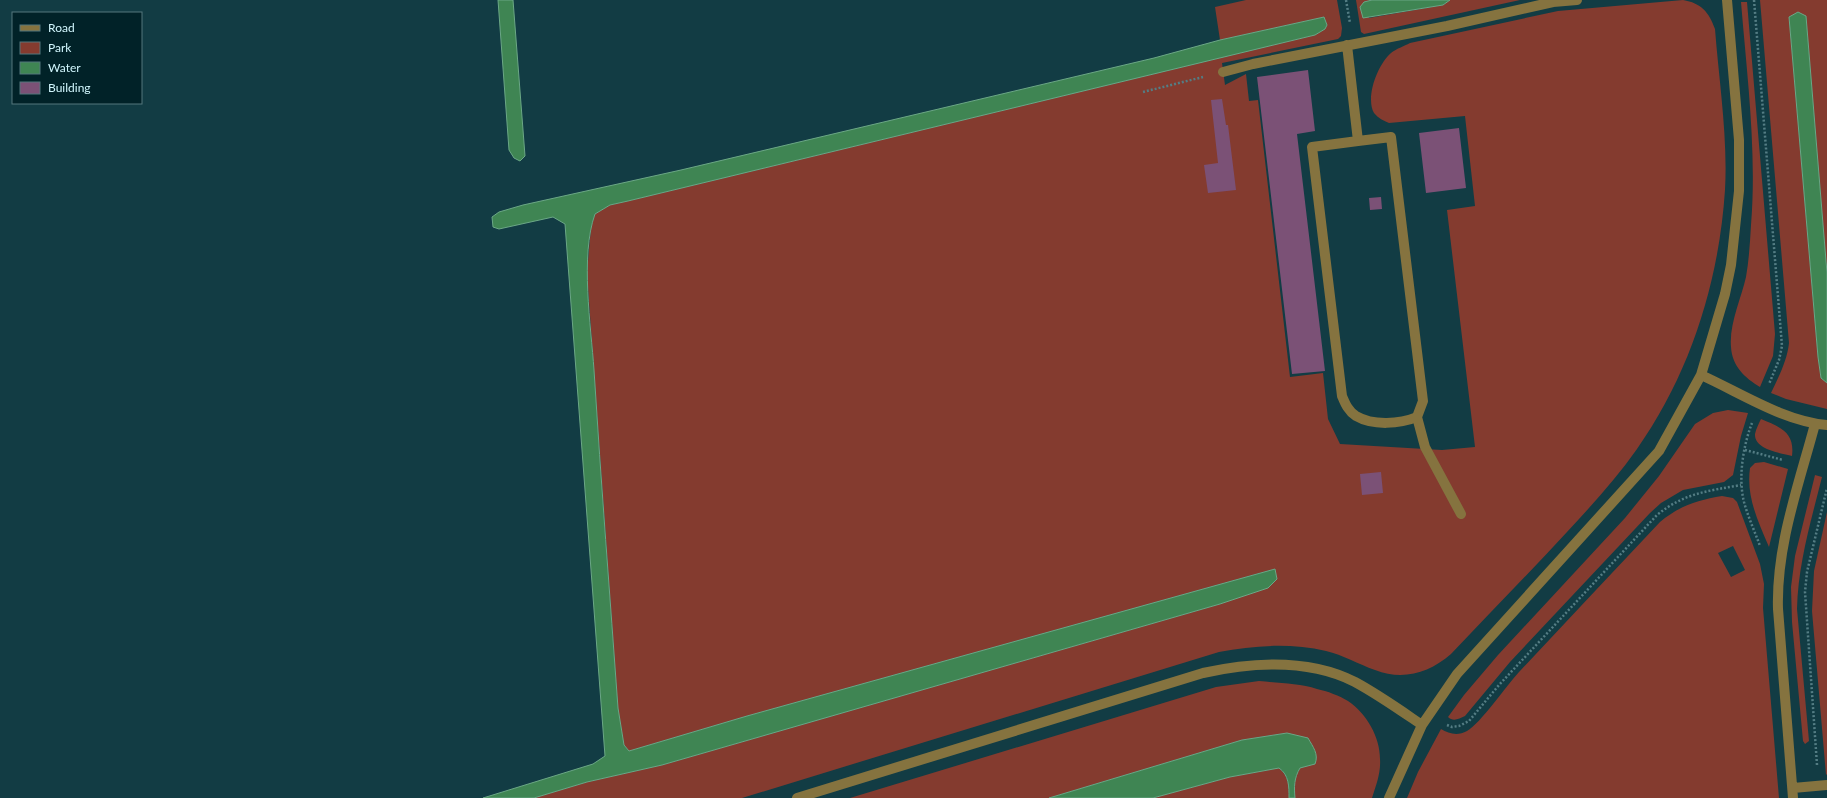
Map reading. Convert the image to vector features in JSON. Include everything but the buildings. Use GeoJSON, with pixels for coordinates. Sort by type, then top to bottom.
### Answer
{"type":"FeatureCollection","features":[{"type":"Feature","properties":{"kind":"street"},"geometry":{"type":"LineString","coordinates":[[1223,72],[1253,64],[1447,26],[1553,2],[1577,0]]}},
{"type":"Feature","properties":{"kind":"street"},"geometry":{"type":"LineString","coordinates":[[1389,798],[1422,725],[1457,674],[1659,451],[1701,375],[1731,265],[1739,191],[1739,140],[1727,0]]}},
{"type":"Feature","properties":{"kind":"street"},"geometry":{"type":"LineString","coordinates":[[1347,45],[1358,141]]}},
{"type":"Feature","properties":{"kind":"street"},"geometry":{"type":"LineString","coordinates":[[1417,416],[1405,422],[1390,423],[1370,421],[1356,416],[1348,409],[1342,396],[1312,147],[1391,137],[1423,401],[1417,416],[1425,447],[1461,514]]}},
{"type":"Feature","properties":{"kind":"street"},"geometry":{"type":"LineString","coordinates":[[1701,375],[1785,414],[1815,424],[1827,425]]}},
{"type":"Feature","properties":{"kind":"street"},"geometry":{"type":"LineString","coordinates":[[1815,424],[1783,542],[1777,584],[1793,793],[1823,785]]}},
{"type":"Feature","properties":{"kind":"street"},"geometry":{"type":"LineString","coordinates":[[797,798],[1203,673],[1256,664],[1296,666],[1329,672],[1360,685],[1422,725]]}},
{"type":"Feature","properties":{"kind":"path"},"geometry":{"type":"LineString","coordinates":[[1754,0],[1782,346],[1780,360],[1749,431],[1742,470],[1741,485],[1744,502],[1762,550]]}},
{"type":"Feature","properties":{"kind":"path"},"geometry":{"type":"LineString","coordinates":[[1143,92],[1223,72]]}},
{"type":"Feature","properties":{"kind":"path"},"geometry":{"type":"LineString","coordinates":[[1430,714],[1452,727],[1459,726],[1469,721],[1504,679],[1657,515],[1682,498],[1741,485]]}},
{"type":"Feature","properties":{"kind":"path"},"geometry":{"type":"LineString","coordinates":[[1823,785],[1806,616],[1805,592],[1807,572],[1827,488]]}},
{"type":"Feature","properties":{"kind":"green space"},"geometry":{"type":"Polygon","coordinates":[[[1246,0],[1337,0],[1342,28],[1341,36],[1338,39],[1222,63],[1225,85],[1246,74],[1249,101],[1258,100],[1290,377],[1323,373],[1328,419],[1340,444],[1442,450],[1475,447],[1447,210],[1475,206],[1465,116],[1389,123],[1381,119],[1374,113],[1371,98],[1374,81],[1386,58],[1391,53],[1410,43],[1558,11],[1683,0],[1695,3],[1707,13],[1715,29],[1726,170],[1722,224],[1716,259],[1699,326],[1687,358],[1672,390],[1656,420],[1637,449],[1595,502],[1451,654],[1434,666],[1415,673],[1396,675],[1385,673],[1338,655],[1313,648],[1259,646],[1219,652],[742,798],[534,798],[587,782],[662,765],[1220,604],[1275,569],[747,716],[629,751],[624,745],[618,708],[587,273],[591,227],[595,214],[610,205],[1315,35],[1325,29],[1327,25],[1324,17],[1220,40],[1215,7],[1246,0]]]}},
{"type":"Feature","properties":{"kind":"green space"},"geometry":{"type":"Polygon","coordinates":[[[1356,0],[1372,0],[1364,2],[1369,18],[1443,5],[1450,0],[1520,0],[1364,34],[1361,32],[1356,0]]]}},
{"type":"Feature","properties":{"kind":"green space"},"geometry":{"type":"Polygon","coordinates":[[[1760,0],[1827,0],[1827,273],[1806,16],[1789,17],[1818,357],[1821,378],[1827,383],[1827,409],[1786,399],[1771,393],[1785,362],[1789,343],[1760,0]]]}},
{"type":"Feature","properties":{"kind":"green space"},"geometry":{"type":"Polygon","coordinates":[[[1741,2],[1747,2],[1775,334],[1773,356],[1760,387],[1749,380],[1740,371],[1734,360],[1731,347],[1732,329],[1747,271],[1753,197],[1752,141],[1741,2]]]}},
{"type":"Feature","properties":{"kind":"green space"},"geometry":{"type":"Polygon","coordinates":[[[1728,410],[1748,413],[1741,436],[1733,475],[1724,482],[1683,490],[1661,503],[1510,662],[1465,716],[1454,720],[1450,719],[1448,717],[1464,695],[1498,655],[1625,518],[1659,476],[1695,424],[1713,413],[1728,410]]]}},
{"type":"Feature","properties":{"kind":"green space"},"geometry":{"type":"Polygon","coordinates":[[[1761,419],[1780,428],[1789,436],[1791,441],[1792,456],[1769,450],[1759,444],[1755,434],[1761,419]]]}},
{"type":"Feature","properties":{"kind":"green space"},"geometry":{"type":"Polygon","coordinates":[[[1764,462],[1788,469],[1769,547],[1751,499],[1749,479],[1750,468],[1755,463],[1764,462]]]}},
{"type":"Feature","properties":{"kind":"green space"},"geometry":{"type":"Polygon","coordinates":[[[1815,475],[1822,477],[1802,559],[1797,609],[1809,741],[1805,744],[1803,741],[1792,622],[1791,587],[1795,556],[1815,475]]]}},
{"type":"Feature","properties":{"kind":"green space"},"geometry":{"type":"Polygon","coordinates":[[[1722,496],[1733,498],[1737,502],[1760,564],[1764,584],[1763,608],[1779,798],[1407,798],[1418,772],[1441,729],[1457,734],[1464,733],[1473,727],[1519,672],[1660,522],[1667,516],[1689,504],[1722,496]],[[1733,546],[1718,553],[1731,577],[1745,570],[1733,546]]]}},
{"type":"Feature","properties":{"kind":"green space"},"geometry":{"type":"Polygon","coordinates":[[[1827,512],[1826,775],[1812,611],[1814,571],[1827,512]]]}},
{"type":"Feature","properties":{"kind":"green space"},"geometry":{"type":"Polygon","coordinates":[[[1259,681],[1295,684],[1325,691],[1348,701],[1361,712],[1375,734],[1378,742],[1380,769],[1372,798],[1295,798],[1295,783],[1300,768],[1314,764],[1287,733],[1242,740],[1049,798],[850,798],[1216,687],[1259,681]]]}},
{"type":"Feature","properties":{"kind":"green space"},"geometry":{"type":"Polygon","coordinates":[[[1279,768],[1287,778],[1289,798],[1153,798],[1230,777],[1279,768]]]}},
{"type":"Feature","properties":{"kind":"water"},"geometry":{"type":"Polygon","coordinates":[[[498,0],[513,0],[525,156],[520,161],[514,158],[509,150],[498,0]]]}},
{"type":"Feature","properties":{"kind":"water"},"geometry":{"type":"Polygon","coordinates":[[[1372,0],[1450,0],[1443,5],[1363,18],[1360,7],[1364,2],[1372,0]]]}},
{"type":"Feature","properties":{"kind":"water"},"geometry":{"type":"Polygon","coordinates":[[[1798,12],[1806,16],[1827,273],[1827,383],[1821,378],[1818,357],[1789,17],[1798,12]]]}},
{"type":"Feature","properties":{"kind":"water"},"geometry":{"type":"Polygon","coordinates":[[[1324,17],[1327,25],[1325,29],[1315,35],[610,205],[595,214],[588,250],[587,270],[589,312],[618,708],[624,745],[629,751],[747,716],[1275,569],[1277,579],[1268,588],[1220,604],[662,765],[587,782],[534,798],[483,798],[593,764],[605,756],[565,224],[553,217],[499,229],[493,227],[492,217],[499,212],[523,205],[681,170],[1154,58],[1220,40],[1324,17]]]}},
{"type":"Feature","properties":{"kind":"water"},"geometry":{"type":"Polygon","coordinates":[[[1287,733],[1308,738],[1315,751],[1316,757],[1315,764],[1300,768],[1295,783],[1295,798],[1289,798],[1287,777],[1279,768],[1230,777],[1153,798],[1049,798],[1242,740],[1287,733]]]}}]}
